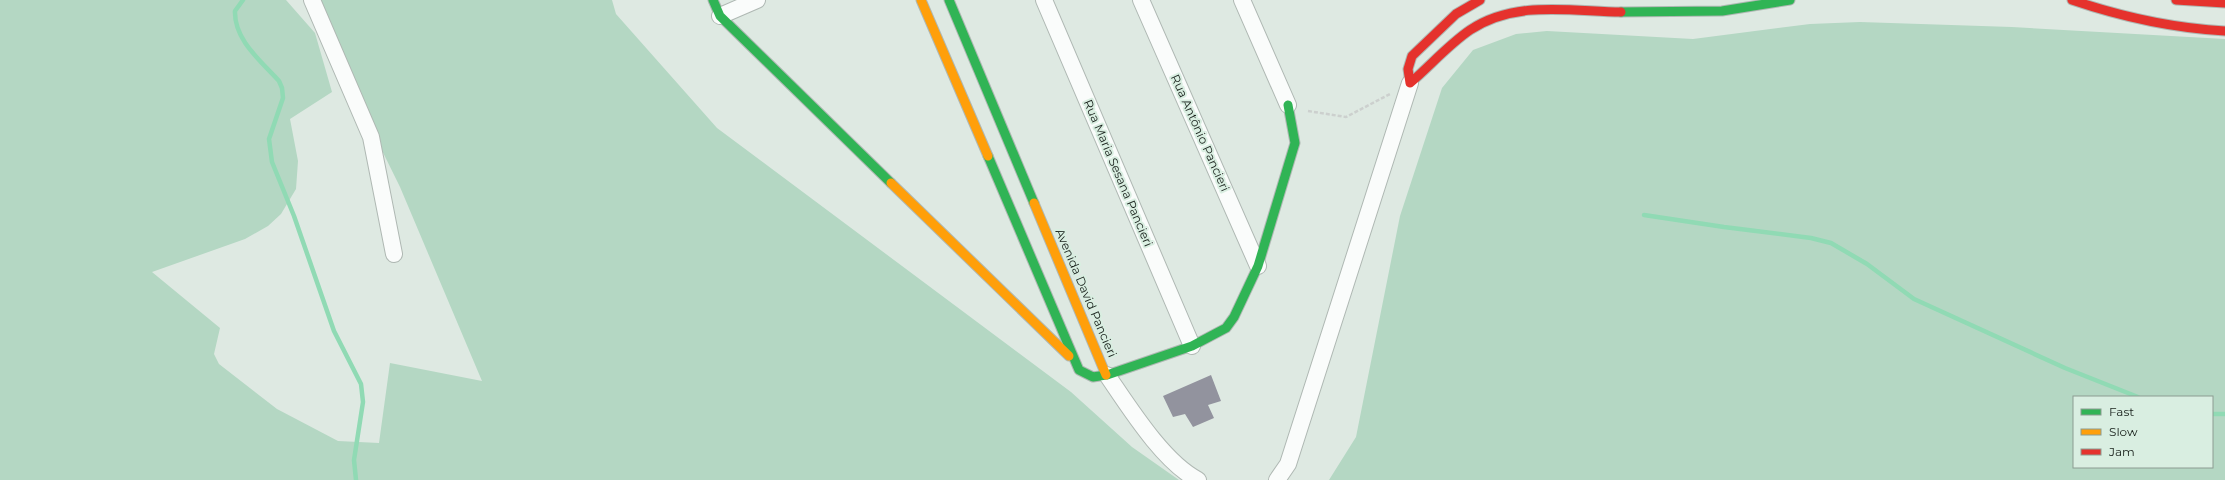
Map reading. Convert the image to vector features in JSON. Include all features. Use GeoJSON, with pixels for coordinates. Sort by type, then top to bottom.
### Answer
{"type":"FeatureCollection","features":[{"type":"Feature","properties":{"kind":"street"},"geometry":{"type":"LineString","coordinates":[[312,0],[371,137],[394,254]]}},
{"type":"Feature","properties":{"kind":"street"},"geometry":{"type":"LineString","coordinates":[[713,0],[720,16],[1077,364]]}},
{"type":"Feature","properties":{"kind":"street"},"geometry":{"type":"LineString","coordinates":[[720,16],[757,0]]}},
{"type":"Feature","properties":{"kind":"street","name":"Avenida David Pancieri"},"geometry":{"type":"LineString","coordinates":[[921,0],[1079,370],[1088,376],[1107,375],[949,0]]}},
{"type":"Feature","properties":{"kind":"street","name":"Rua Maria Sesana Pancieri"},"geometry":{"type":"LineString","coordinates":[[1044,0],[1192,346]]}},
{"type":"Feature","properties":{"kind":"street","name":"Rua Antônio Pancieri"},"geometry":{"type":"LineString","coordinates":[[1141,0],[1258,266]]}},
{"type":"Feature","properties":{"kind":"street"},"geometry":{"type":"LineString","coordinates":[[1198,480],[1187,475],[1164,452],[1134,414],[1107,375],[1192,346],[1226,328],[1243,302],[1258,266],[1295,143],[1288,105],[1242,0]]}},
{"type":"Feature","properties":{"kind":"street"},"geometry":{"type":"LineString","coordinates":[[1277,480],[1288,464],[1410,83],[1408,69],[1412,56],[1456,14],[1480,0]]}},
{"type":"Feature","properties":{"kind":"street"},"geometry":{"type":"LineString","coordinates":[[1410,83],[1458,41],[1492,17],[1512,11],[1607,6],[1728,11],[1759,8],[1790,0]]}},
{"type":"Feature","properties":{"kind":"street"},"geometry":{"type":"LineString","coordinates":[[2072,0],[2106,6],[2158,24],[2225,31]]}},
{"type":"Feature","properties":{"kind":"street"},"geometry":{"type":"LineString","coordinates":[[2176,0],[2225,3],[2224,0]]}},
{"type":"Feature","properties":{"kind":"path"},"geometry":{"type":"LineString","coordinates":[[1288,105],[1306,111],[1346,118],[1410,83]]}},
{"type":"Feature","properties":{"kind":"green space"},"geometry":{"type":"Polygon","coordinates":[[[0,0],[286,0],[315,33],[332,92],[290,119],[298,161],[296,189],[281,214],[268,226],[245,239],[152,272],[220,328],[214,354],[219,364],[277,409],[338,441],[379,443],[390,363],[482,381],[400,187],[327,39],[317,0],[612,0],[616,14],[717,128],[1071,392],[1132,447],[1179,480],[0,480],[0,0]]]}},
{"type":"Feature","properties":{"kind":"green space"},"geometry":{"type":"Polygon","coordinates":[[[1860,22],[2012,27],[2225,39],[2225,480],[1329,480],[1356,437],[1400,216],[1442,88],[1473,50],[1516,34],[1547,31],[1693,39],[1810,24],[1860,22]]]}},
{"type":"Feature","properties":{"kind":"building"},"geometry":{"type":"Polygon","coordinates":[[[1211,375],[1221,401],[1208,405],[1214,418],[1193,427],[1185,414],[1173,417],[1163,396],[1211,375]]]}},
{"type":"Feature","properties":{"kind":"waterway"},"geometry":{"type":"LineString","coordinates":[[243,0],[235,11],[239,31],[250,49],[279,81],[282,88],[283,98],[269,139],[272,162],[294,216],[334,331],[361,384],[363,402],[354,460],[356,480]]}},
{"type":"Feature","properties":{"kind":"waterway"},"geometry":{"type":"LineString","coordinates":[[1644,215],[1811,238],[1831,243],[1867,264],[1914,299],[2065,368],[2135,396]]}},
{"type":"Feature","properties":{"kind":"waterway"},"geometry":{"type":"LineString","coordinates":[[2213,414],[2225,414]]}},
{"type":"Feature","properties":{"kind":"traffic: fast"},"geometry":{"type":"LineString","coordinates":[[713,0],[720,16],[891,183]]}},
{"type":"Feature","properties":{"kind":"traffic: fast"},"geometry":{"type":"LineString","coordinates":[[949,0],[1034,203]]}},
{"type":"Feature","properties":{"kind":"traffic: fast"},"geometry":{"type":"LineString","coordinates":[[1621,12],[1722,11],[1790,0]]}},
{"type":"Feature","properties":{"kind":"traffic: fast"},"geometry":{"type":"LineString","coordinates":[[1107,375],[1192,346],[1226,328],[1234,317],[1258,266],[1295,143],[1288,105]]}},
{"type":"Feature","properties":{"kind":"traffic: fast"},"geometry":{"type":"LineString","coordinates":[[988,156],[1079,370],[1093,377],[1106,375]]}},
{"type":"Feature","properties":{"kind":"traffic: slow"},"geometry":{"type":"LineString","coordinates":[[921,0],[988,156]]}},
{"type":"Feature","properties":{"kind":"traffic: slow"},"geometry":{"type":"LineString","coordinates":[[891,183],[1069,356]]}},
{"type":"Feature","properties":{"kind":"traffic: slow"},"geometry":{"type":"LineString","coordinates":[[1034,203],[1106,375]]}},
{"type":"Feature","properties":{"kind":"traffic: jam"},"geometry":{"type":"LineString","coordinates":[[1410,83],[1408,69],[1412,56],[1456,14],[1480,0]]}},
{"type":"Feature","properties":{"kind":"traffic: jam"},"geometry":{"type":"LineString","coordinates":[[2072,0],[2110,12],[2147,21],[2205,30],[2225,31]]}},
{"type":"Feature","properties":{"kind":"traffic: jam"},"geometry":{"type":"LineString","coordinates":[[2176,0],[2225,3]]}},
{"type":"Feature","properties":{"kind":"traffic: jam"},"geometry":{"type":"LineString","coordinates":[[1410,83],[1454,42],[1470,30],[1505,14],[1543,9],[1621,12]]}}]}
